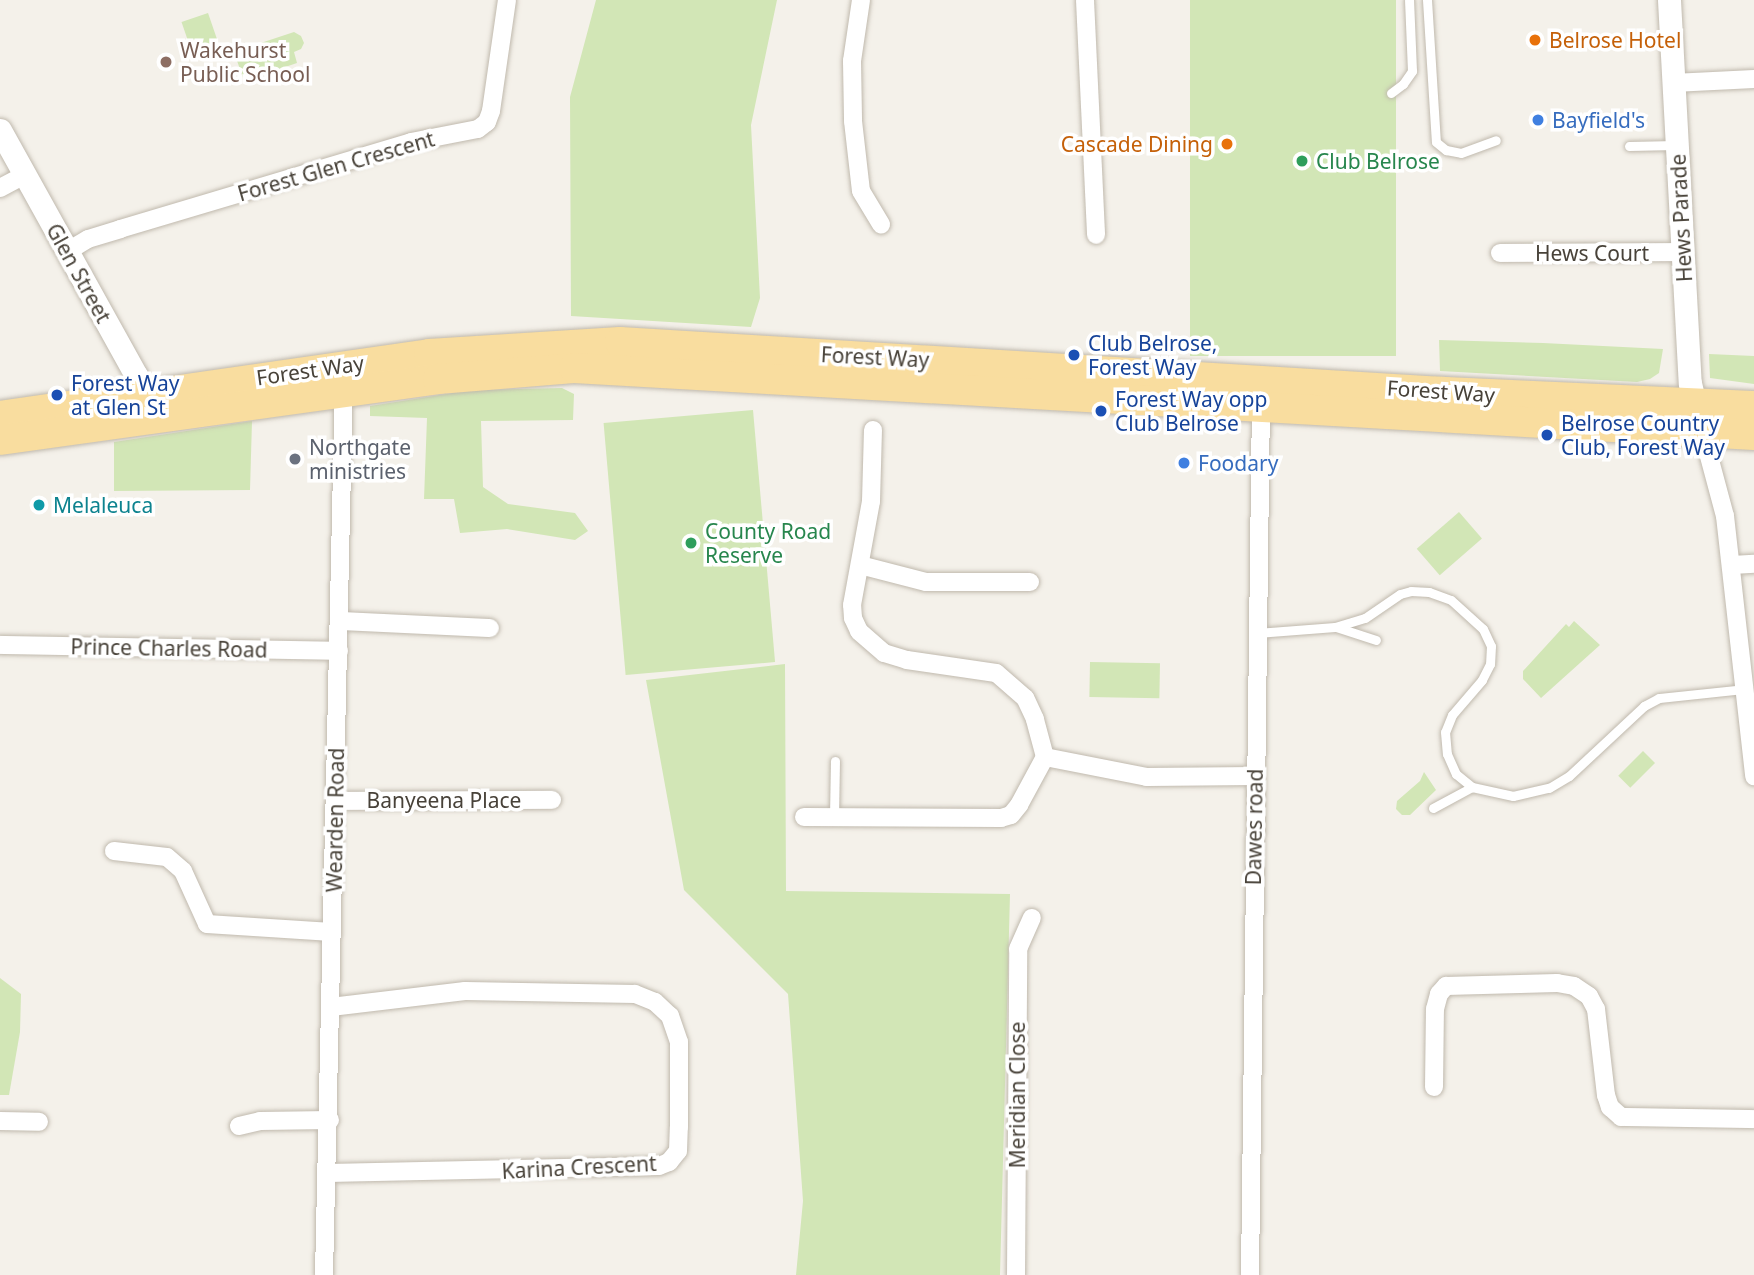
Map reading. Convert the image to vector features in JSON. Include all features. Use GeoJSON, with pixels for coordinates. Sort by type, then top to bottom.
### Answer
{"type":"FeatureCollection","features":[{"type":"Feature","properties":{"kind":"main road","name":"Forest Way"},"geometry":{"type":"LineString","coordinates":[[0,440],[146,408],[344,378],[574,368],[1261,394],[1754,406]]}},
{"type":"Feature","properties":{"kind":"main road","name":"Forest Way"},"geometry":{"type":"LineString","coordinates":[[1261,394],[1703,434],[1754,435]]}},
{"type":"Feature","properties":{"kind":"main road","name":"Forest Way"},"geometry":{"type":"LineString","coordinates":[[0,416],[146,408]]}},
{"type":"Feature","properties":{"kind":"street","name":"Forest Glen Crescent"},"geometry":{"type":"LineString","coordinates":[[68,251],[88,239],[411,142],[478,129],[487,122],[491,111],[507,0]]}},
{"type":"Feature","properties":{"kind":"street"},"geometry":{"type":"LineString","coordinates":[[861,0],[852,61],[853,121],[861,191],[881,224]]}},
{"type":"Feature","properties":{"kind":"street"},"geometry":{"type":"LineString","coordinates":[[1085,0],[1096,235]]}},
{"type":"Feature","properties":{"kind":"street","name":"Hews Parade"},"geometry":{"type":"LineString","coordinates":[[1669,0],[1694,405],[1703,434]]}},
{"type":"Feature","properties":{"kind":"street"},"geometry":{"type":"LineString","coordinates":[[1673,83],[1754,79]]}},
{"type":"Feature","properties":{"kind":"street","name":"Glen Street"},"geometry":{"type":"LineString","coordinates":[[0,130],[136,375],[146,408]]}},
{"type":"Feature","properties":{"kind":"street"},"geometry":{"type":"LineString","coordinates":[[0,188],[24,175]]}},
{"type":"Feature","properties":{"kind":"street","name":"Hews Court"},"geometry":{"type":"LineString","coordinates":[[1500,253],[1683,252]]}},
{"type":"Feature","properties":{"kind":"street","name":"Wearden Road"},"geometry":{"type":"LineString","coordinates":[[324,1275],[330,1120],[344,378]]}},
{"type":"Feature","properties":{"kind":"street","name":"Dawes road"},"geometry":{"type":"LineString","coordinates":[[1250,1275],[1261,394]]}},
{"type":"Feature","properties":{"kind":"street"},"geometry":{"type":"LineString","coordinates":[[804,817],[1001,818],[1011,815],[1019,805],[1045,757],[1035,719],[1025,698],[996,673],[907,660],[884,653],[869,642],[853,618],[853,586],[871,501],[873,430]]}},
{"type":"Feature","properties":{"kind":"street"},"geometry":{"type":"LineString","coordinates":[[1703,434],[1725,516],[1754,776]]}},
{"type":"Feature","properties":{"kind":"street"},"geometry":{"type":"LineString","coordinates":[[1732,565],[1754,564]]}},
{"type":"Feature","properties":{"kind":"street"},"geometry":{"type":"LineString","coordinates":[[859,565],[926,582],[1030,582]]}},
{"type":"Feature","properties":{"kind":"street"},"geometry":{"type":"LineString","coordinates":[[340,621],[490,628]]}},
{"type":"Feature","properties":{"kind":"street","name":"Prince Charles Road"},"geometry":{"type":"LineString","coordinates":[[0,645],[338,651]]}},
{"type":"Feature","properties":{"kind":"street"},"geometry":{"type":"LineString","coordinates":[[1045,757],[1147,777],[1255,776]]}},
{"type":"Feature","properties":{"kind":"street","name":"Banyeena Place"},"geometry":{"type":"LineString","coordinates":[[335,801],[552,800]]}},
{"type":"Feature","properties":{"kind":"street"},"geometry":{"type":"LineString","coordinates":[[114,851],[167,856],[183,870],[207,924],[332,932]]}},
{"type":"Feature","properties":{"kind":"street","name":"Meridian Close"},"geometry":{"type":"LineString","coordinates":[[1016,1275],[1018,948],[1032,918]]}},
{"type":"Feature","properties":{"kind":"street"},"geometry":{"type":"LineString","coordinates":[[1434,1087],[1435,1009],[1439,994],[1446,986],[1557,983],[1574,986],[1589,996],[1597,1009],[1606,1094],[1610,1107],[1621,1117],[1754,1119]]}},
{"type":"Feature","properties":{"kind":"street","name":"Karina Crescent"},"geometry":{"type":"LineString","coordinates":[[328,1173],[659,1166],[669,1161],[678,1151],[680,1127],[679,1042],[670,1016],[655,1002],[635,994],[465,991],[331,1007]]}},
{"type":"Feature","properties":{"kind":"street"},"geometry":{"type":"LineString","coordinates":[[239,1126],[260,1121],[330,1120]]}},
{"type":"Feature","properties":{"kind":"street"},"geometry":{"type":"LineString","coordinates":[[0,1121],[39,1122]]}},
{"type":"Feature","properties":{"kind":"lane"},"geometry":{"type":"LineString","coordinates":[[1391,93],[1403,84],[1412,71],[1409,0]]}},
{"type":"Feature","properties":{"kind":"lane"},"geometry":{"type":"LineString","coordinates":[[1427,0],[1436,142],[1446,150],[1461,153],[1496,140]]}},
{"type":"Feature","properties":{"kind":"lane"},"geometry":{"type":"LineString","coordinates":[[1629,146],[1677,145]]}},
{"type":"Feature","properties":{"kind":"lane"},"geometry":{"type":"LineString","coordinates":[[1257,633],[1335,627],[1365,618],[1400,594],[1411,591],[1429,592],[1451,600],[1483,629],[1491,646],[1490,664],[1482,680],[1451,715],[1445,732],[1447,754],[1456,774],[1472,787],[1513,796],[1541,791],[1569,776],[1644,706],[1659,698],[1744,689]]}},
{"type":"Feature","properties":{"kind":"lane"},"geometry":{"type":"LineString","coordinates":[[1335,627],[1376,640]]}},
{"type":"Feature","properties":{"kind":"lane"},"geometry":{"type":"LineString","coordinates":[[834,817],[835,761]]}},
{"type":"Feature","properties":{"kind":"lane"},"geometry":{"type":"LineString","coordinates":[[1433,808],[1472,787]]}},
{"type":"Feature","properties":{"kind":"green space"},"geometry":{"type":"Polygon","coordinates":[[[596,0],[777,0],[751,125],[760,298],[751,327],[571,316],[570,97],[596,0]]]}},
{"type":"Feature","properties":{"kind":"green space","name":"Club Belrose"},"geometry":{"type":"Polygon","coordinates":[[[1190,0],[1396,0],[1396,356],[1190,356],[1190,0]]]}},
{"type":"Feature","properties":{"kind":"green space"},"geometry":{"type":"Polygon","coordinates":[[[208,13],[218,42],[192,51],[182,22],[208,13]]]}},
{"type":"Feature","properties":{"kind":"green space"},"geometry":{"type":"Polygon","coordinates":[[[294,32],[301,36],[304,43],[301,49],[294,52],[297,63],[244,81],[234,52],[294,32]]]}},
{"type":"Feature","properties":{"kind":"green space"},"geometry":{"type":"Polygon","coordinates":[[[1439,340],[1663,349],[1659,373],[1650,379],[1637,382],[1440,371],[1439,340]]]}},
{"type":"Feature","properties":{"kind":"green space"},"geometry":{"type":"Polygon","coordinates":[[[1709,354],[1754,356],[1754,384],[1710,378],[1709,354]]]}},
{"type":"Feature","properties":{"kind":"green space"},"geometry":{"type":"Polygon","coordinates":[[[562,388],[574,394],[573,420],[481,421],[483,487],[508,504],[575,513],[588,531],[575,540],[507,529],[460,533],[454,499],[424,499],[427,418],[370,416],[370,406],[472,390],[562,388]]]}},
{"type":"Feature","properties":{"kind":"green space","name":"County Road Reserve"},"geometry":{"type":"Polygon","coordinates":[[[753,410],[775,662],[626,675],[604,423],[753,410]]]}},
{"type":"Feature","properties":{"kind":"green space"},"geometry":{"type":"Polygon","coordinates":[[[252,421],[250,490],[114,491],[114,442],[252,421]]]}},
{"type":"Feature","properties":{"kind":"green space"},"geometry":{"type":"Polygon","coordinates":[[[1459,512],[1482,538],[1440,575],[1417,549],[1459,512]]]}},
{"type":"Feature","properties":{"kind":"green space"},"geometry":{"type":"Polygon","coordinates":[[[1574,621],[1600,645],[1541,698],[1523,679],[1523,671],[1566,624],[1569,627],[1574,621]]]}},
{"type":"Feature","properties":{"kind":"green space"},"geometry":{"type":"Polygon","coordinates":[[[1090,662],[1160,663],[1159,698],[1089,697],[1090,662]]]}},
{"type":"Feature","properties":{"kind":"green space"},"geometry":{"type":"Polygon","coordinates":[[[785,664],[786,891],[1010,894],[1000,1275],[796,1275],[803,1201],[788,994],[684,890],[646,680],[785,664]]]}},
{"type":"Feature","properties":{"kind":"green space"},"geometry":{"type":"Polygon","coordinates":[[[1643,751],[1655,763],[1630,788],[1618,776],[1643,751]]]}},
{"type":"Feature","properties":{"kind":"green space"},"geometry":{"type":"Polygon","coordinates":[[[1424,772],[1436,790],[1410,815],[1402,815],[1396,809],[1397,801],[1420,781],[1424,772]]]}},
{"type":"Feature","properties":{"kind":"green space"},"geometry":{"type":"Polygon","coordinates":[[[0,978],[21,994],[20,1032],[9,1095],[0,1095],[0,978]]]}},
{"type":"Feature","properties":{"kind":"place","name":"Belrose Hotel"},"geometry":{"type":"Point","coordinates":[1535,40]}},
{"type":"Feature","properties":{"kind":"place","name":"Wakehurst Public School"},"geometry":{"type":"Point","coordinates":[166,62]}},
{"type":"Feature","properties":{"kind":"place","name":"Bayfield's"},"geometry":{"type":"Point","coordinates":[1538,120]}},
{"type":"Feature","properties":{"kind":"place","name":"Cascade Dining"},"geometry":{"type":"Point","coordinates":[1227,144]}},
{"type":"Feature","properties":{"kind":"place","name":"Club Belrose"},"geometry":{"type":"Point","coordinates":[1302,161]}},
{"type":"Feature","properties":{"kind":"place","name":"Club Belrose, Forest Way"},"geometry":{"type":"Point","coordinates":[1074,355]}},
{"type":"Feature","properties":{"kind":"place","name":"Forest Way at Glen St"},"geometry":{"type":"Point","coordinates":[57,395]}},
{"type":"Feature","properties":{"kind":"place","name":"Forest Way opp Club Belrose"},"geometry":{"type":"Point","coordinates":[1101,411]}},
{"type":"Feature","properties":{"kind":"place","name":"Belrose Country Club, Forest Way"},"geometry":{"type":"Point","coordinates":[1547,435]}},
{"type":"Feature","properties":{"kind":"place","name":"Northgate ministries"},"geometry":{"type":"Point","coordinates":[295,459]}},
{"type":"Feature","properties":{"kind":"place","name":"Foodary"},"geometry":{"type":"Point","coordinates":[1184,463]}},
{"type":"Feature","properties":{"kind":"place","name":"Melaleuca"},"geometry":{"type":"Point","coordinates":[39,505]}},
{"type":"Feature","properties":{"kind":"place","name":"County Road Reserve"},"geometry":{"type":"Point","coordinates":[691,543]}}]}
